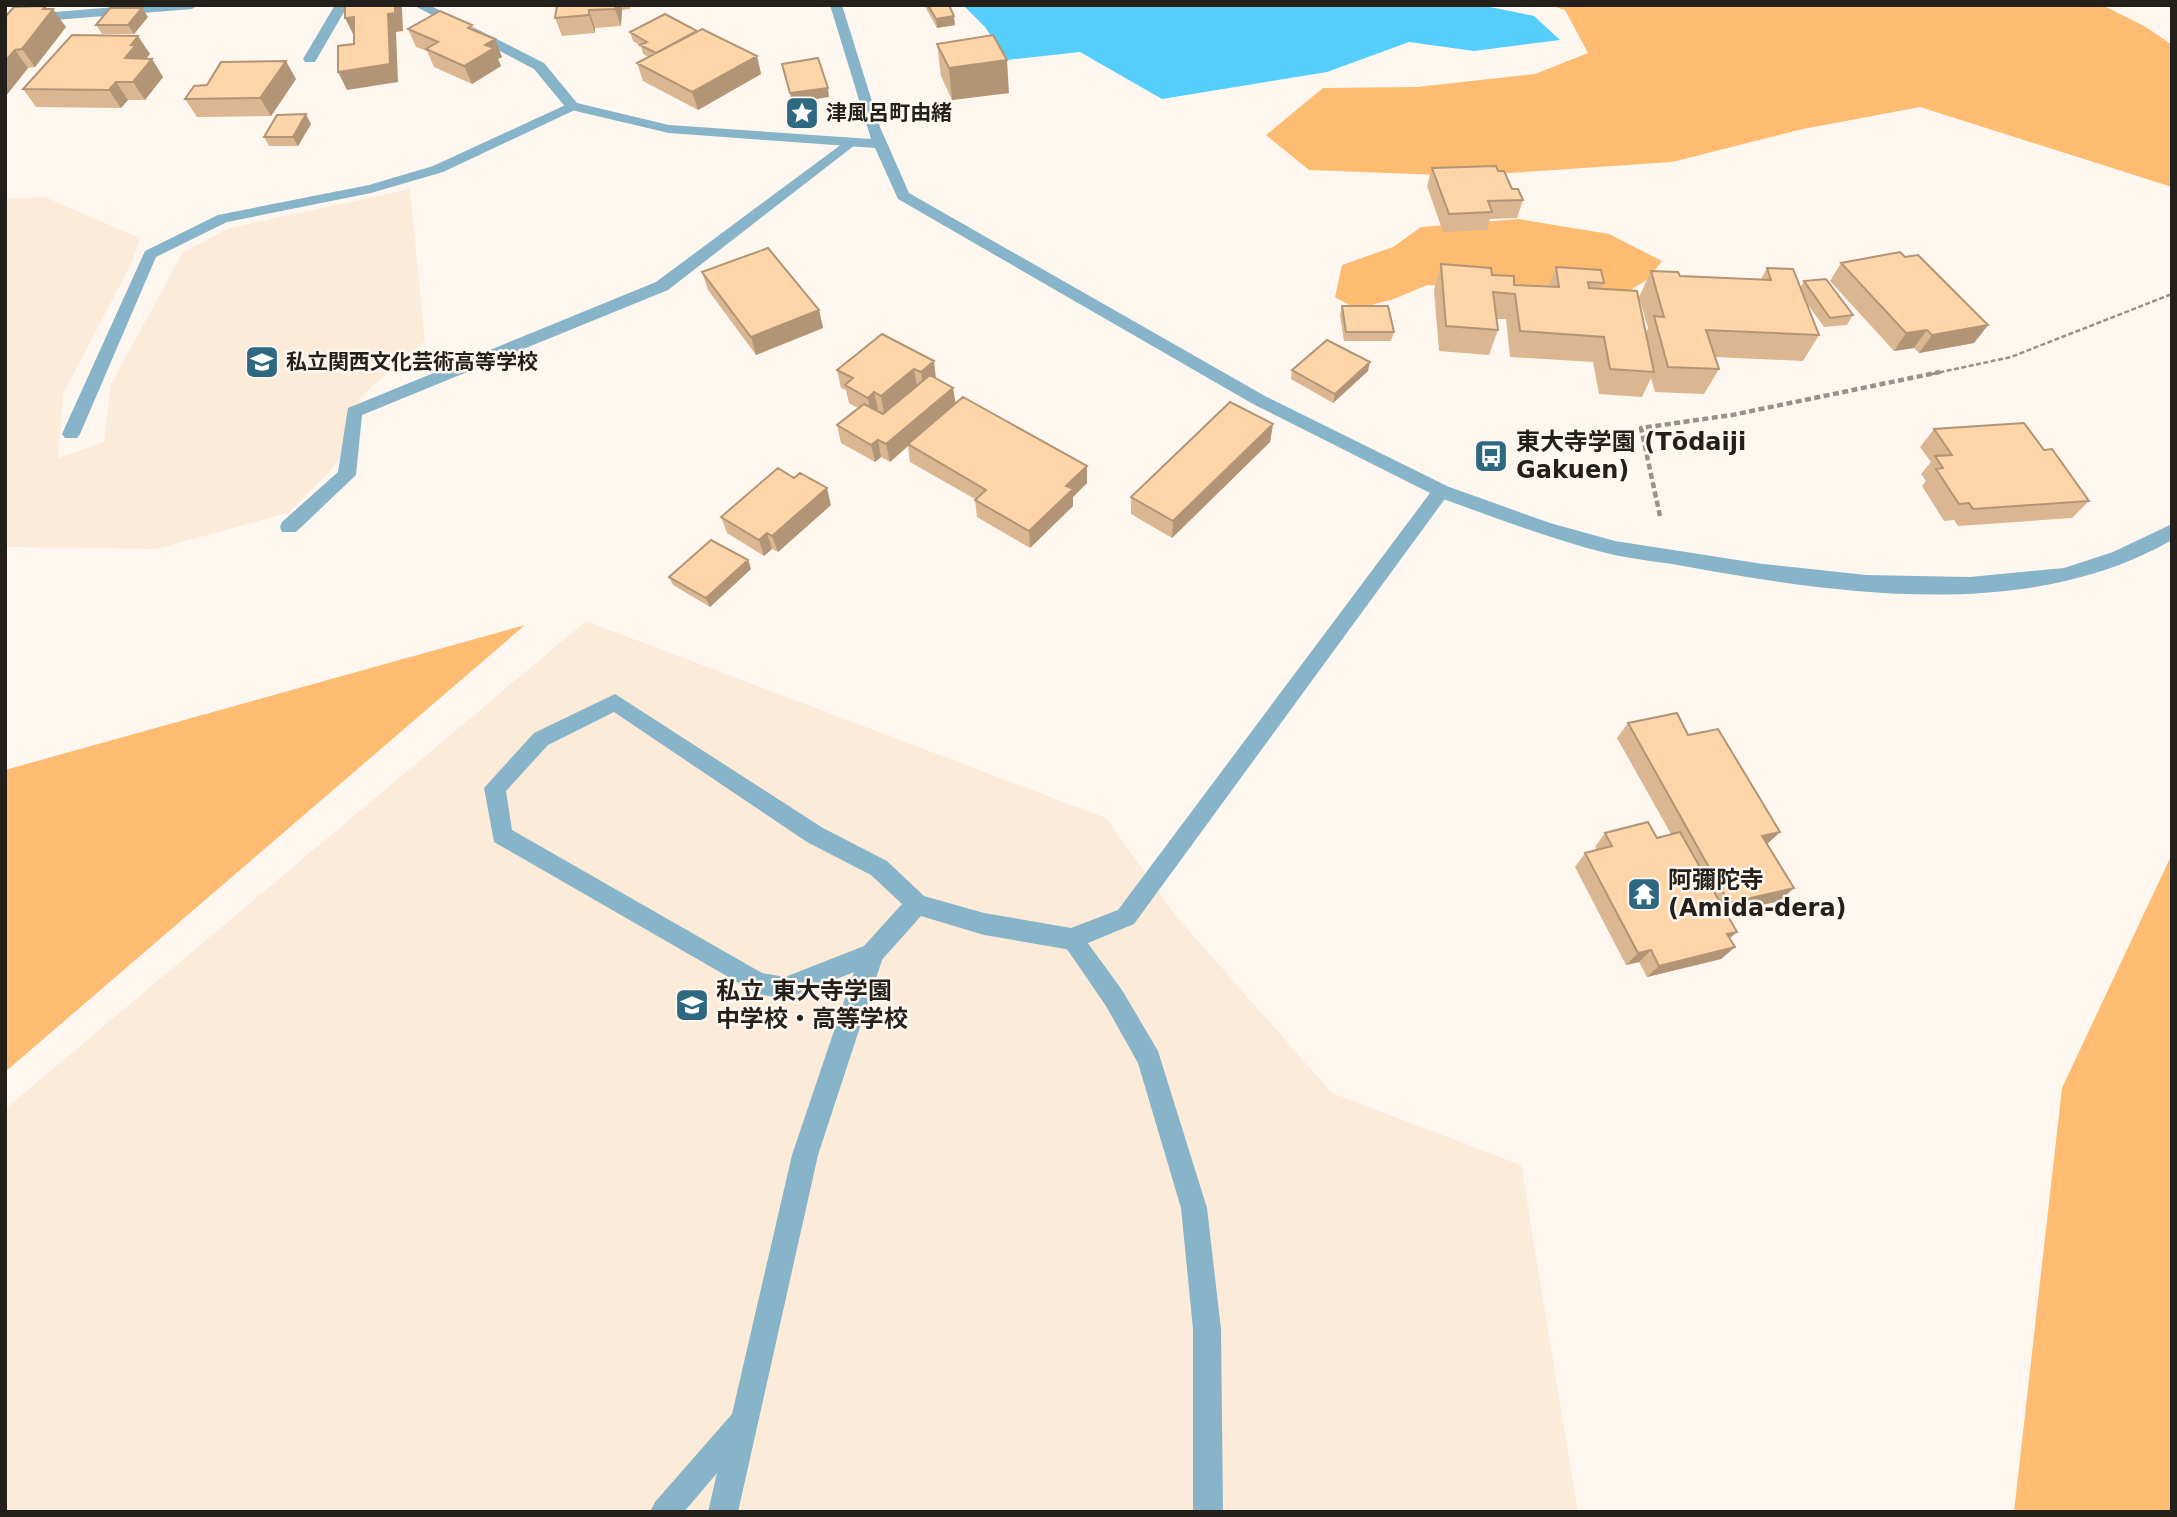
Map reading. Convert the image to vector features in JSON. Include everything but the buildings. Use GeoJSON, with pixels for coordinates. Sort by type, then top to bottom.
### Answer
{"type":"FeatureCollection","features":[{"type":"Feature","properties":{"kind":"street"},"geometry":{"type":"LineString","coordinates":[[5,20],[192,5]]}},
{"type":"Feature","properties":{"kind":"street"},"geometry":{"type":"LineString","coordinates":[[310,59],[342,5]]}},
{"type":"Feature","properties":{"kind":"street"},"geometry":{"type":"LineString","coordinates":[[419,5],[539,66],[572,106],[669,129],[881,144]]}},
{"type":"Feature","properties":{"kind":"street"},"geometry":{"type":"LineString","coordinates":[[836,5],[881,144],[903,196],[1259,400],[1441,491],[1541,528],[1609,547],[1717,567],[1848,579],[1982,584],[2065,575],[2120,556],[2172,531]]}},
{"type":"Feature","properties":{"kind":"street"},"geometry":{"type":"LineString","coordinates":[[71,434],[150,254],[223,218],[371,189],[438,169],[572,106]]}},
{"type":"Feature","properties":{"kind":"street"},"geometry":{"type":"LineString","coordinates":[[289,527],[347,475],[354,411],[662,286],[850,142]]}},
{"type":"Feature","properties":{"kind":"street"},"geometry":{"type":"LineString","coordinates":[[873,954],[785,988],[758,983],[502,835],[495,788],[541,739],[615,702],[815,835],[879,868],[916,904],[984,924],[1070,939],[1126,917],[1441,491]]}},
{"type":"Feature","properties":{"kind":"street"},"geometry":{"type":"LineString","coordinates":[[723,1512],[805,1155],[873,954],[916,904]]}},
{"type":"Feature","properties":{"kind":"street"},"geometry":{"type":"LineString","coordinates":[[1070,939],[1114,998],[1149,1059],[1194,1208],[1207,1329],[1208,1512]]}},
{"type":"Feature","properties":{"kind":"street"},"geometry":{"type":"LineString","coordinates":[[665,1512],[744,1422]]}},
{"type":"Feature","properties":{"kind":"path"},"geometry":{"type":"LineString","coordinates":[[1669,556],[1641,428],[1732,415],[2011,357],[2172,294]]}},
{"type":"Feature","properties":{"kind":"shaded area"},"geometry":{"type":"Polygon","coordinates":[[[1549,5],[2102,5],[2146,27],[2172,45],[2172,187],[1920,107],[1803,129],[1672,162],[1466,176],[1309,170],[1266,135],[1323,88],[1417,87],[1535,74],[1588,53],[1565,10],[1549,5]]]}},
{"type":"Feature","properties":{"kind":"shaded area","name":"私立関西文化芸術高等学校"},"geometry":{"type":"Polygon","coordinates":[[[410,189],[425,341],[360,397],[356,427],[333,468],[288,513],[156,549],[5,547],[5,199],[45,197],[140,238],[132,262],[63,394],[58,458],[104,442],[111,384],[183,252],[230,228],[410,189]]]}},
{"type":"Feature","properties":{"kind":"shaded area"},"geometry":{"type":"Polygon","coordinates":[[[1518,219],[1609,234],[1662,261],[1648,279],[1626,293],[1509,291],[1427,285],[1394,299],[1356,309],[1335,297],[1342,265],[1393,247],[1421,227],[1518,219]]]}},
{"type":"Feature","properties":{"kind":"shaded area","name":"私立 東大寺学園 中学校・高等学校"},"geometry":{"type":"Polygon","coordinates":[[[586,621],[1106,818],[1176,916],[1332,1093],[1521,1165],[1578,1512],[5,1512],[5,1109],[586,621]]]}},
{"type":"Feature","properties":{"kind":"shaded area"},"geometry":{"type":"Polygon","coordinates":[[[525,625],[5,1072],[5,770],[525,625]]]}},
{"type":"Feature","properties":{"kind":"shaded area"},"geometry":{"type":"Polygon","coordinates":[[[2172,854],[2172,1512],[2014,1512],[2062,1088],[2172,854]]]}},
{"type":"Feature","properties":{"kind":"water"},"geometry":{"type":"Polygon","coordinates":[[[963,5],[1480,5],[1534,16],[1560,40],[1474,51],[1409,42],[1327,72],[1162,99],[1080,52],[1007,60],[985,27],[963,5]]]}},
{"type":"Feature","properties":{"kind":"place","name":"津風呂町由緒"},"geometry":{"type":"Point","coordinates":[802,113]}},
{"type":"Feature","properties":{"kind":"place","name":"私立関西文化芸術高等学校"},"geometry":{"type":"Point","coordinates":[262,362]}},
{"type":"Feature","properties":{"kind":"place","name":"東大寺学園 (Tōdaiji Gakuen)"},"geometry":{"type":"Point","coordinates":[1491,456]}},
{"type":"Feature","properties":{"kind":"place","name":"阿彌陀寺 (Amida-dera)"},"geometry":{"type":"Point","coordinates":[1644,894]}},
{"type":"Feature","properties":{"kind":"place","name":"私立 東大寺学園 中学校・高等学校"},"geometry":{"type":"Point","coordinates":[692,1005]}}]}
